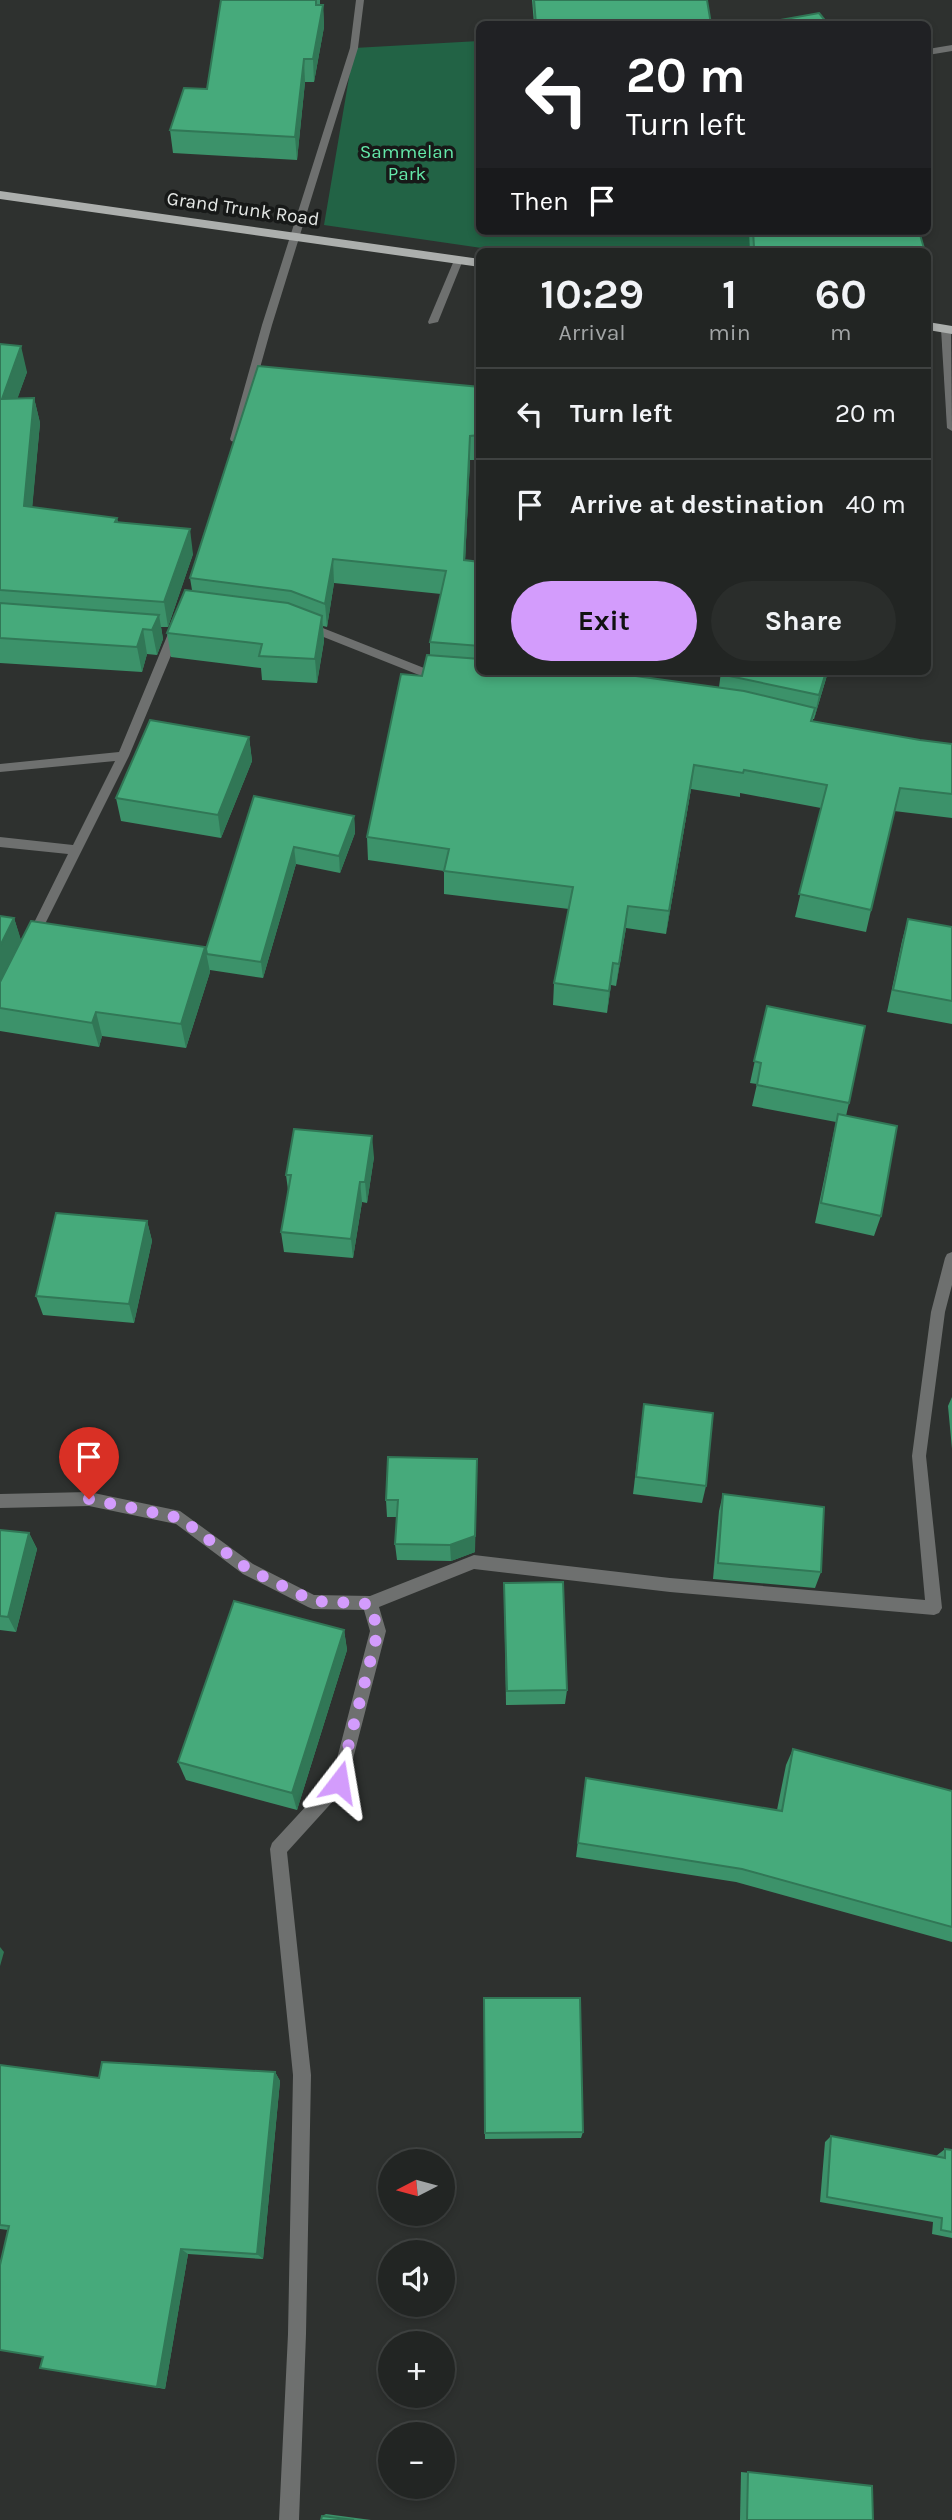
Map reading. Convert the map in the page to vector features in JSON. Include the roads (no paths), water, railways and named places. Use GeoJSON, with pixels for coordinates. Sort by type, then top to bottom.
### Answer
{"type":"FeatureCollection","features":[{"type":"Feature","properties":{"kind":"main road","name":"Grand Trunk Road"},"geometry":{"type":"LineString","coordinates":[[0,195],[476,262]]}},
{"type":"Feature","properties":{"kind":"main road"},"geometry":{"type":"LineString","coordinates":[[931,326],[949,329]]}},
{"type":"Feature","properties":{"kind":"street"},"geometry":{"type":"LineString","coordinates":[[232,453],[295,236],[354,48],[360,0]]}},
{"type":"Feature","properties":{"kind":"street"},"geometry":{"type":"LineString","coordinates":[[931,52],[952,48]]}},
{"type":"Feature","properties":{"kind":"street"},"geometry":{"type":"LineString","coordinates":[[433,322],[458,260]]}},
{"type":"Feature","properties":{"kind":"street"},"geometry":{"type":"LineString","coordinates":[[949,329],[952,428]]}},
{"type":"Feature","properties":{"kind":"street"},"geometry":{"type":"LineString","coordinates":[[25,954],[123,756],[180,616]]}},
{"type":"Feature","properties":{"kind":"street"},"geometry":{"type":"LineString","coordinates":[[293,621],[423,671],[451,674]]}},
{"type":"Feature","properties":{"kind":"street"},"geometry":{"type":"LineString","coordinates":[[160,633],[174,634]]}},
{"type":"Feature","properties":{"kind":"street"},"geometry":{"type":"LineString","coordinates":[[0,768],[123,756]]}},
{"type":"Feature","properties":{"kind":"street"},"geometry":{"type":"LineString","coordinates":[[0,842],[76,849]]}},
{"type":"Feature","properties":{"kind":"street"},"geometry":{"type":"LineString","coordinates":[[0,1502],[89,1499],[180,1518],[248,1569],[313,1601],[370,1604],[474,1562],[670,1586],[934,1608],[919,1456],[938,1312],[952,1258]]}},
{"type":"Feature","properties":{"kind":"street"},"geometry":{"type":"LineString","coordinates":[[289,2520],[297,2334],[303,2075],[278,1849],[339,1782],[378,1631],[370,1604]]}},
{"type":"Feature","properties":{"kind":"park label","name":"Sammelan Park"},"geometry":{"type":"Point","coordinates":[407,163]}}]}
